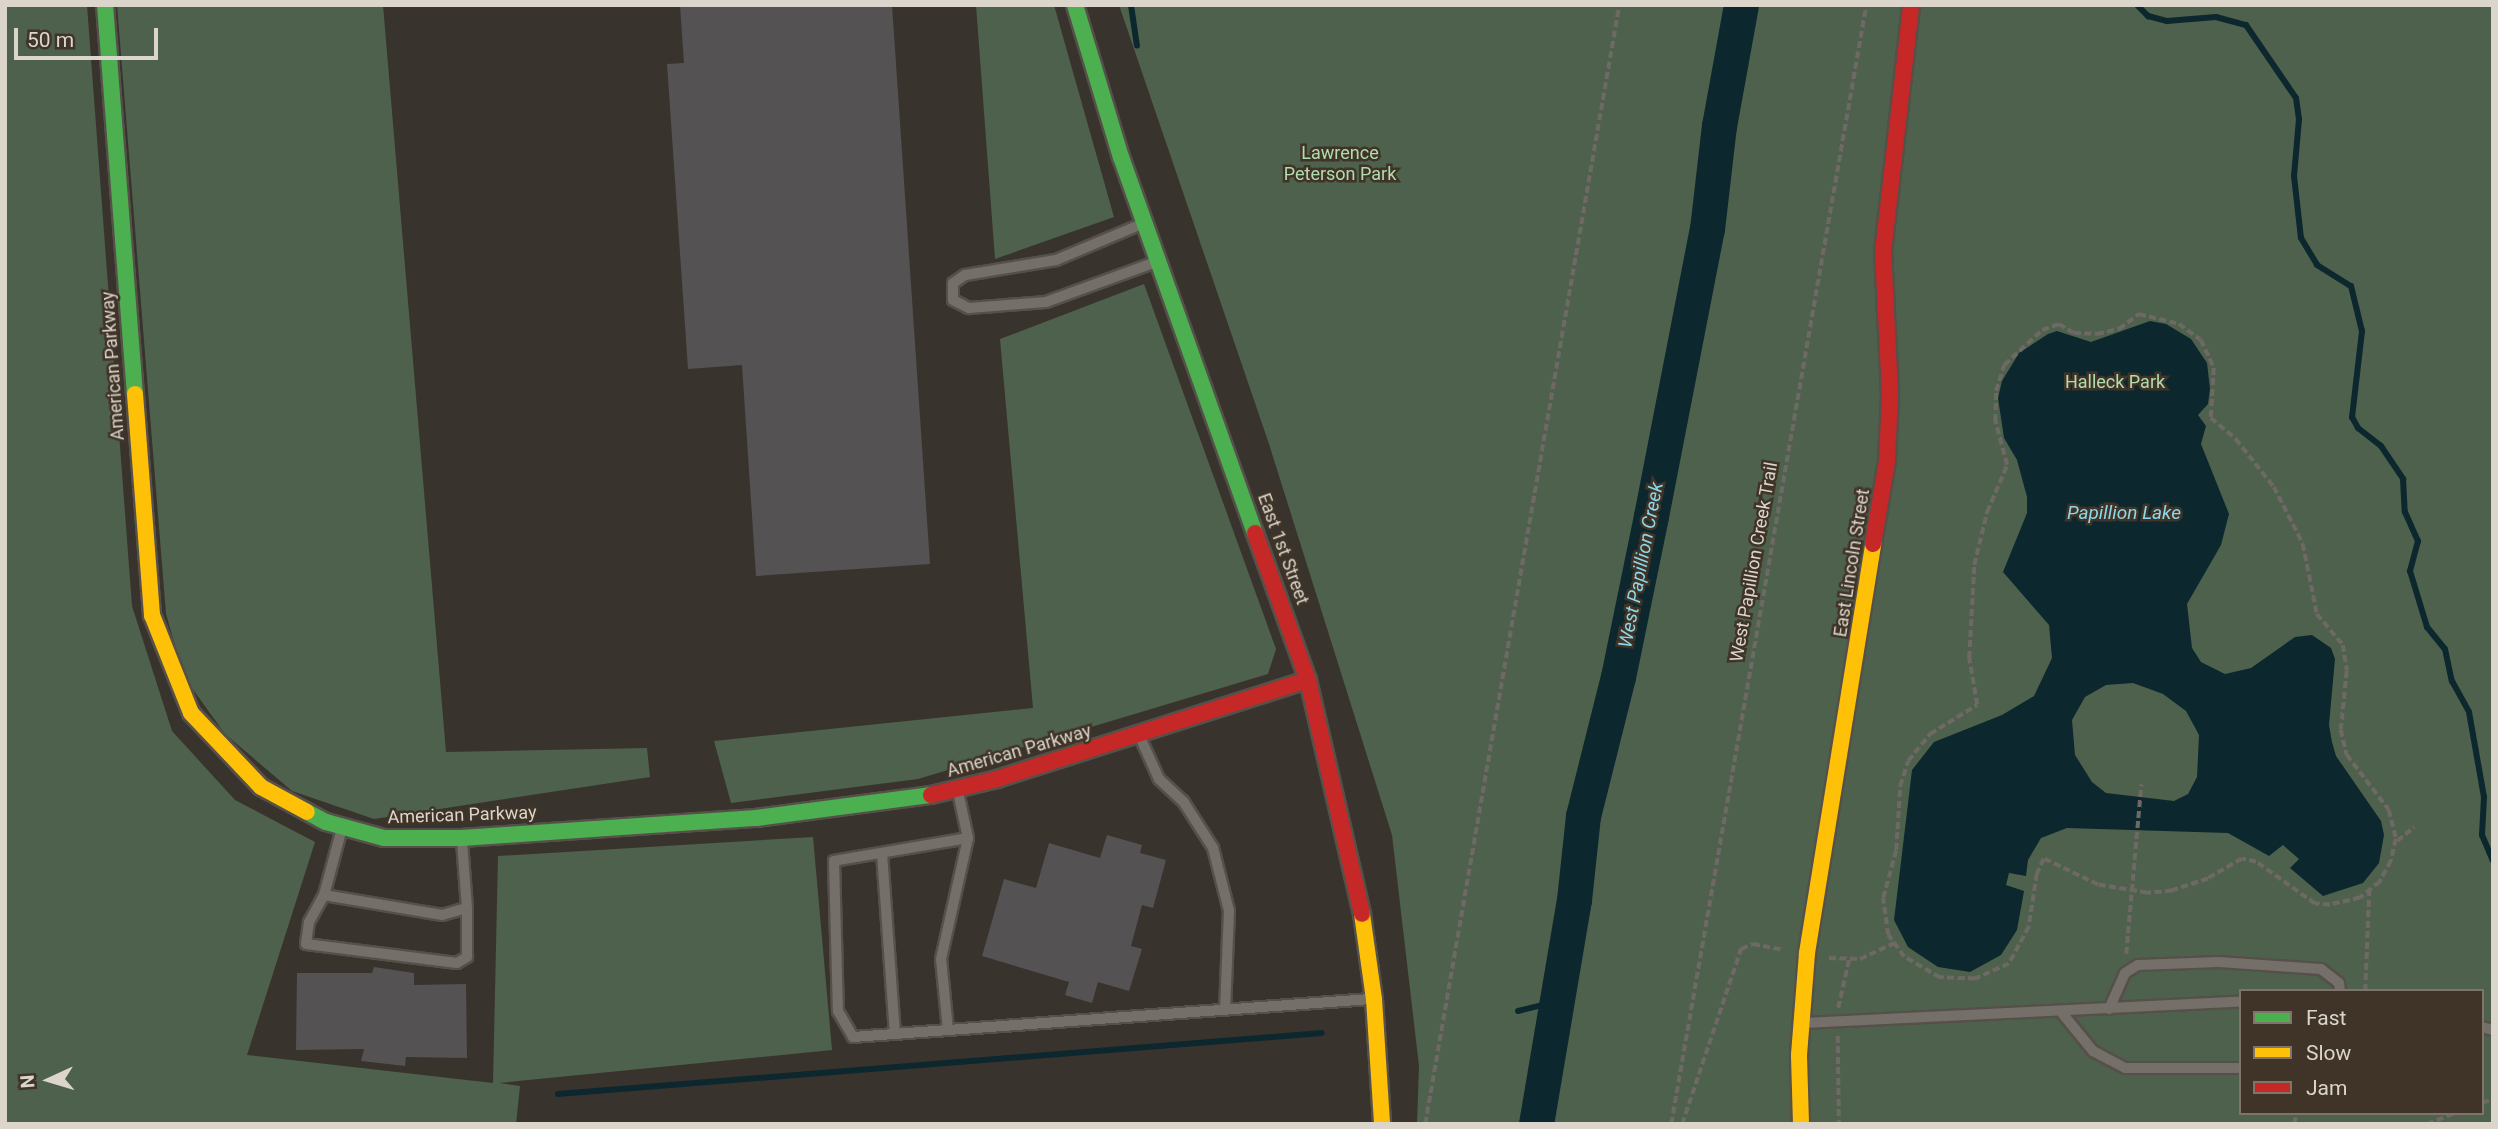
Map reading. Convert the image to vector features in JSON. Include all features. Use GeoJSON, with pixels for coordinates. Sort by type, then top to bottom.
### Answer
{"type":"FeatureCollection","features":[{"type":"Feature","properties":{"kind":"street","name":"American Parkway"},"geometry":{"type":"LineString","coordinates":[[105,5],[152,615],[191,713],[223,752],[261,787],[342,826],[384,838],[462,838],[756,818],[912,799],[957,789],[1139,737],[1308,680]]}},
{"type":"Feature","properties":{"kind":"street","name":"East 1st Street"},"geometry":{"type":"LineString","coordinates":[[1075,5],[1097,83],[1308,680],[1357,877],[1374,999],[1382,1124]]}},
{"type":"Feature","properties":{"kind":"street","name":"East Lincoln Street"},"geometry":{"type":"LineString","coordinates":[[1801,1124],[1801,1023],[1807,953],[1887,461],[1890,394],[1884,242],[1911,5]]}},
{"type":"Feature","properties":{"kind":"lane"},"geometry":{"type":"LineString","coordinates":[[1146,222],[1056,260],[965,275],[953,284],[953,300],[969,308],[1046,302],[1159,261]]}},
{"type":"Feature","properties":{"kind":"lane"},"geometry":{"type":"LineString","coordinates":[[1139,737],[1159,779],[1183,801],[1213,848],[1229,911],[1225,1010]]}},
{"type":"Feature","properties":{"kind":"lane"},"geometry":{"type":"LineString","coordinates":[[948,1030],[941,959],[968,838],[957,789]]}},
{"type":"Feature","properties":{"kind":"lane"},"geometry":{"type":"LineString","coordinates":[[342,826],[324,895],[309,922],[306,944],[457,962],[467,957],[462,838]]}},
{"type":"Feature","properties":{"kind":"lane"},"geometry":{"type":"LineString","coordinates":[[968,838],[834,861],[838,1012],[853,1037],[1374,999]]}},
{"type":"Feature","properties":{"kind":"lane"},"geometry":{"type":"LineString","coordinates":[[882,853],[895,1034]]}},
{"type":"Feature","properties":{"kind":"lane"},"geometry":{"type":"LineString","coordinates":[[324,895],[442,915],[467,908]]}},
{"type":"Feature","properties":{"kind":"lane"},"geometry":{"type":"LineString","coordinates":[[2109,1009],[2125,973],[2138,965],[2220,962],[2321,969],[2339,983],[2340,989]]}},
{"type":"Feature","properties":{"kind":"lane"},"geometry":{"type":"LineString","coordinates":[[1801,1023],[2062,1013],[2239,1002]]}},
{"type":"Feature","properties":{"kind":"lane"},"geometry":{"type":"LineString","coordinates":[[2062,1013],[2093,1051],[2125,1068],[2239,1068]]}},
{"type":"Feature","properties":{"kind":"path"},"geometry":{"type":"LineString","coordinates":[[1425,1124],[1619,5]]}},
{"type":"Feature","properties":{"kind":"path","name":"West Papillion Creek Trail"},"geometry":{"type":"LineString","coordinates":[[1671,1124],[1866,5]]}},
{"type":"Feature","properties":{"kind":"path"},"geometry":{"type":"LineString","coordinates":[[2395,843],[2389,810],[2347,755],[2341,730],[2347,671],[2343,645],[2318,614],[2303,544],[2274,487],[2236,439],[2211,418],[2214,368],[2201,340],[2179,324],[2139,314],[2119,329],[2097,334],[2074,333],[2059,324],[2019,347],[2004,365],[1996,391],[1995,421],[2007,465],[1987,512],[1974,565],[1969,658],[1977,705],[1930,734],[1908,761],[1900,786],[1896,850],[1883,898],[1888,935],[1904,957],[1940,978],[1975,979],[2008,964],[2021,949],[2044,859],[2098,885],[2129,892],[2172,891],[2208,879],[2242,859],[2256,862],[2315,904],[2360,898],[2380,882],[2395,843],[2414,827]]}},
{"type":"Feature","properties":{"kind":"path"},"geometry":{"type":"LineString","coordinates":[[2125,973],[2129,892],[2141,785]]}},
{"type":"Feature","properties":{"kind":"path"},"geometry":{"type":"LineString","coordinates":[[2365,989],[2369,891]]}},
{"type":"Feature","properties":{"kind":"path"},"geometry":{"type":"LineString","coordinates":[[1682,1124],[1741,948],[1753,944],[1849,959],[1894,943]]}},
{"type":"Feature","properties":{"kind":"path"},"geometry":{"type":"LineString","coordinates":[[1837,1010],[1849,959]]}},
{"type":"Feature","properties":{"kind":"path"},"geometry":{"type":"LineString","coordinates":[[1838,1034],[1839,1124]]}},
{"type":"Feature","properties":{"kind":"path"},"geometry":{"type":"LineString","coordinates":[[2427,1124],[2450,1115]]}},
{"type":"Feature","properties":{"kind":"green space"},"geometry":{"type":"Polygon","coordinates":[[[5,5],[87,5],[132,606],[172,731],[235,800],[315,842],[247,1055],[493,1083],[498,856],[813,837],[832,1050],[499,1083],[520,1086],[516,1124],[5,1124],[5,5]]]}},
{"type":"Feature","properties":{"kind":"green space"},"geometry":{"type":"Polygon","coordinates":[[[117,5],[383,5],[446,752],[647,748],[650,777],[374,819],[292,791],[225,734],[184,677],[166,614],[117,5]]]}},
{"type":"Feature","properties":{"kind":"green space"},"geometry":{"type":"Polygon","coordinates":[[[976,5],[1054,5],[1114,217],[995,259],[976,5]]]}},
{"type":"Feature","properties":{"kind":"green space","name":"Halleck Park"},"geometry":{"type":"Polygon","coordinates":[[[1119,5],[2493,5],[2493,1124],[1417,1124],[1419,1066],[1392,835],[1269,444],[1119,5]]]}},
{"type":"Feature","properties":{"kind":"green space"},"geometry":{"type":"Polygon","coordinates":[[[1144,284],[1276,649],[1268,674],[918,779],[731,803],[714,741],[1033,708],[1000,339],[1144,284]]]}},
{"type":"Feature","properties":{"kind":"water","name":"Papillion Lake"},"geometry":{"type":"Polygon","coordinates":[[[2150,321],[2166,324],[2191,339],[2207,363],[2210,389],[2208,404],[2198,415],[2206,426],[2201,444],[2229,514],[2221,545],[2187,604],[2192,648],[2201,662],[2225,674],[2251,668],[2295,637],[2312,635],[2331,648],[2335,659],[2329,725],[2332,742],[2336,756],[2381,821],[2384,835],[2379,863],[2363,883],[2323,896],[2290,868],[2299,859],[2283,845],[2269,856],[2228,833],[2067,828],[2041,838],[2028,860],[2026,876],[2009,873],[2006,885],[2024,891],[2017,930],[2001,955],[1970,972],[1938,967],[1908,947],[1894,920],[1912,770],[1934,742],[2002,715],[2034,696],[2052,658],[2049,625],[2003,572],[2027,513],[2027,497],[2017,460],[2004,438],[1998,398],[2002,381],[2019,353],[2048,334],[2057,331],[2091,342],[2150,321]],[[2133,683],[2106,685],[2085,697],[2072,720],[2075,755],[2092,782],[2106,793],[2174,801],[2188,794],[2197,777],[2199,735],[2186,711],[2163,694],[2133,683]]]}},
{"type":"Feature","properties":{"kind":"building"},"geometry":{"type":"Polygon","coordinates":[[[680,5],[892,5],[930,564],[756,576],[742,365],[688,369],[667,64],[684,63],[680,5]]]}},
{"type":"Feature","properties":{"kind":"building"},"geometry":{"type":"Polygon","coordinates":[[[1107,835],[1142,845],[1140,853],[1166,860],[1153,908],[1142,905],[1131,946],[1142,949],[1129,991],[1098,982],[1092,1003],[1065,995],[1069,982],[982,956],[1004,879],[1036,888],[1049,843],[1100,858],[1107,835]]]}},
{"type":"Feature","properties":{"kind":"building"},"geometry":{"type":"Polygon","coordinates":[[[374,967],[414,973],[414,985],[466,984],[467,1058],[406,1057],[405,1066],[361,1061],[364,1049],[296,1050],[297,973],[372,973],[374,967]]]}},
{"type":"Feature","properties":{"kind":"waterway"},"geometry":{"type":"LineString","coordinates":[[1131,5],[1137,46]]}},
{"type":"Feature","properties":{"kind":"waterway","name":"West Papillion Creek"},"geometry":{"type":"LineString","coordinates":[[1536,1124],[1574,900],[1583,816],[1618,677],[1707,229],[1719,126],[1741,5]]}},
{"type":"Feature","properties":{"kind":"waterway"},"geometry":{"type":"LineString","coordinates":[[2137,5],[2148,16],[2167,21],[2216,17],[2246,25],[2296,98],[2299,119],[2294,176],[2301,238],[2317,265],[2351,286],[2362,331],[2352,417],[2358,428],[2381,446],[2403,479],[2405,512],[2418,541],[2410,571],[2427,627],[2445,649],[2452,681],[2469,712],[2484,797],[2482,835],[2493,861]]}},
{"type":"Feature","properties":{"kind":"waterway"},"geometry":{"type":"LineString","coordinates":[[1518,1011],[1555,1002]]}},
{"type":"Feature","properties":{"kind":"waterway"},"geometry":{"type":"LineString","coordinates":[[558,1094],[1322,1033]]}},
{"type":"Feature","properties":{"kind":"traffic: fast"},"geometry":{"type":"LineString","coordinates":[[105,5],[135,394]]}},
{"type":"Feature","properties":{"kind":"traffic: fast"},"geometry":{"type":"LineString","coordinates":[[1075,5],[1121,157],[1255,533]]}},
{"type":"Feature","properties":{"kind":"traffic: fast"},"geometry":{"type":"LineString","coordinates":[[307,812],[326,822],[384,838],[462,838],[756,818],[931,795]]}},
{"type":"Feature","properties":{"kind":"traffic: slow"},"geometry":{"type":"LineString","coordinates":[[135,394],[152,615],[191,713],[261,787],[307,812]]}},
{"type":"Feature","properties":{"kind":"traffic: slow"},"geometry":{"type":"LineString","coordinates":[[1801,1124],[1799,1055],[1807,953],[1873,544]]}},
{"type":"Feature","properties":{"kind":"traffic: slow"},"geometry":{"type":"LineString","coordinates":[[1362,914],[1374,999],[1382,1124]]}},
{"type":"Feature","properties":{"kind":"traffic: jam"},"geometry":{"type":"LineString","coordinates":[[1873,544],[1887,461],[1890,394],[1883,252],[1911,5]]}},
{"type":"Feature","properties":{"kind":"traffic: jam"},"geometry":{"type":"LineString","coordinates":[[1255,533],[1308,680],[1362,914]]}},
{"type":"Feature","properties":{"kind":"traffic: jam"},"geometry":{"type":"LineString","coordinates":[[931,795],[997,779],[1308,680]]}},
{"type":"Feature","properties":{"kind":"park label","name":"Lawrence Peterson Park"},"geometry":{"type":"Point","coordinates":[1340,164]}}]}
